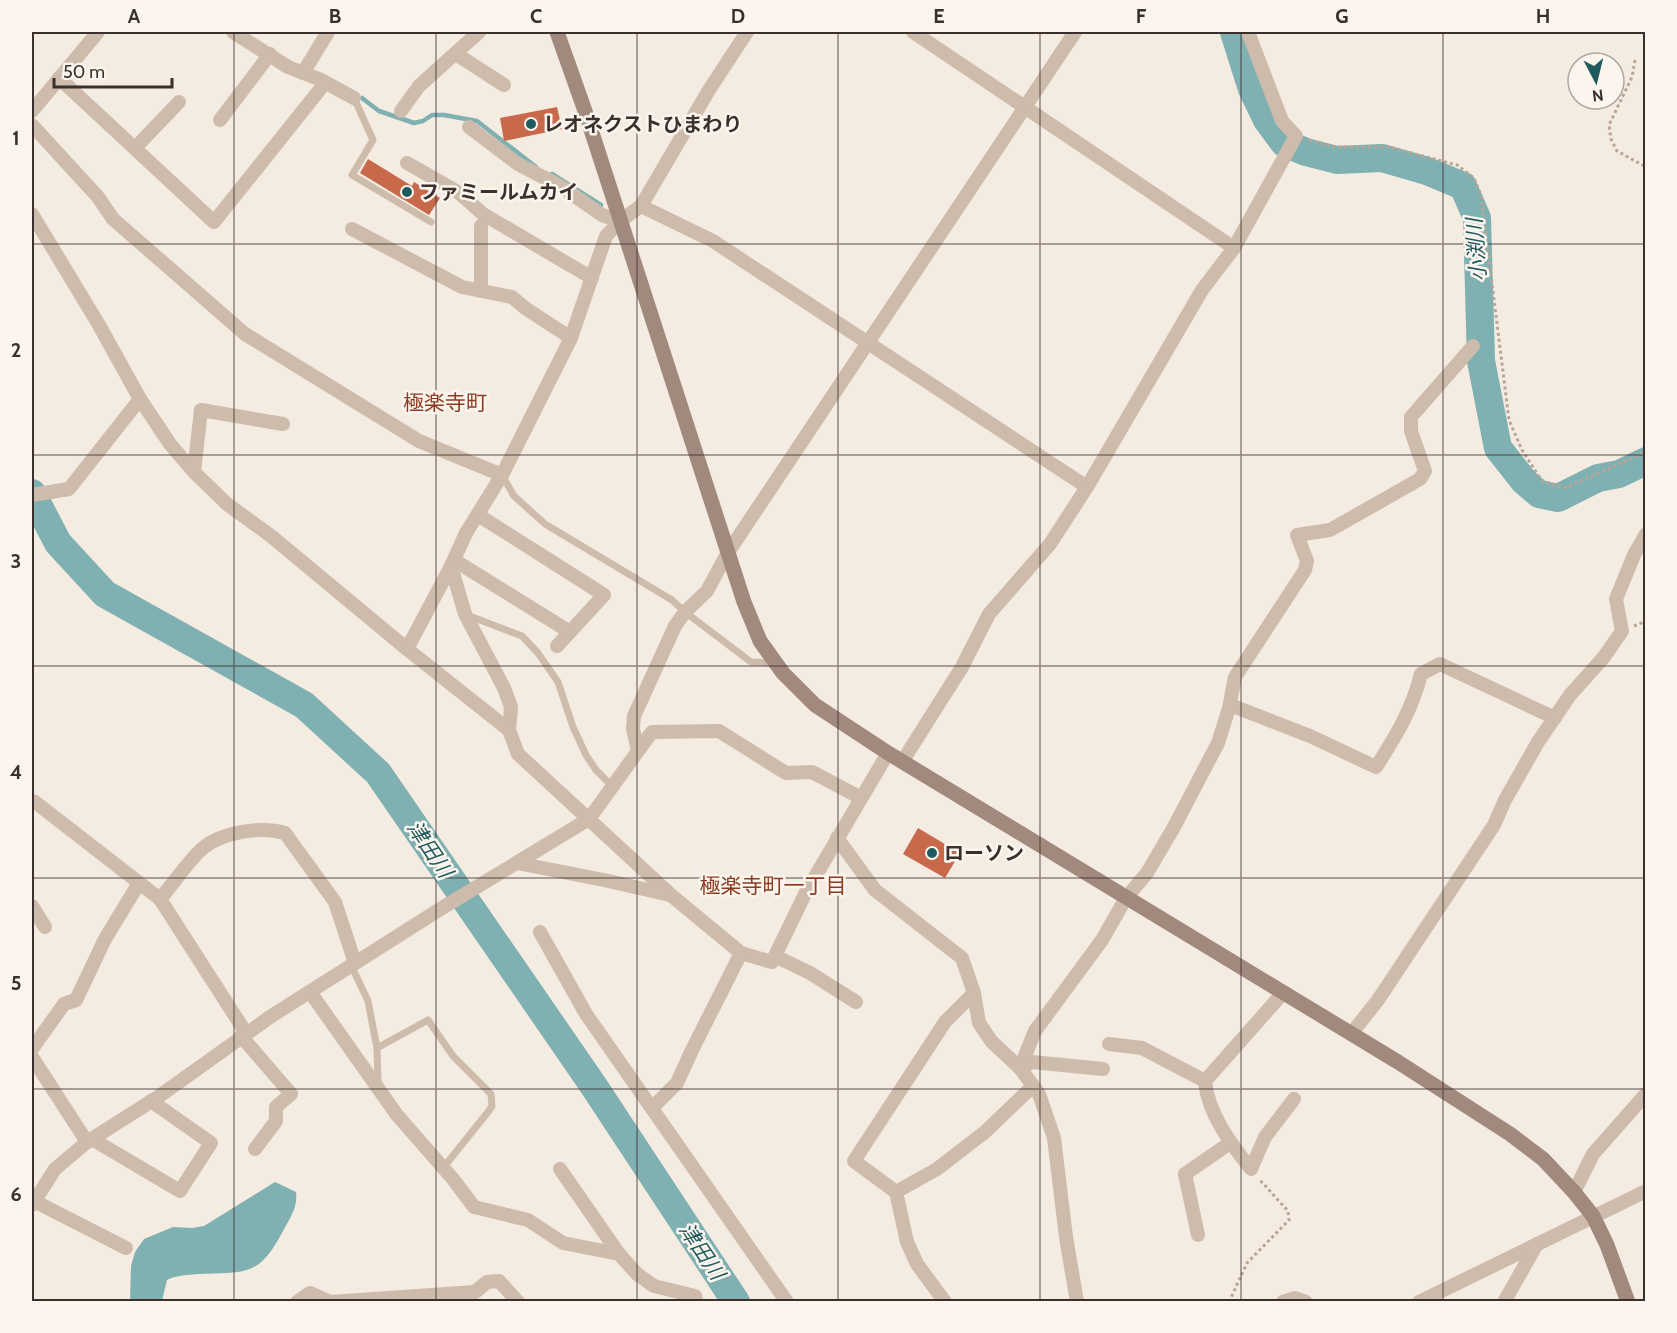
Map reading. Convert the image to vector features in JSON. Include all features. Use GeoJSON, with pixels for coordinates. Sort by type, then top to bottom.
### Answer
{"type":"FeatureCollection","features":[{"type":"Feature","properties":{"kind":"street"},"geometry":{"type":"LineString","coordinates":[[32,111],[94,36],[78,32]]}},
{"type":"Feature","properties":{"kind":"street"},"geometry":{"type":"LineString","coordinates":[[233,32],[288,67],[354,98]]}},
{"type":"Feature","properties":{"kind":"street"},"geometry":{"type":"LineString","coordinates":[[303,73],[328,32]]}},
{"type":"Feature","properties":{"kind":"street"},"geometry":{"type":"LineString","coordinates":[[401,111],[479,32]]}},
{"type":"Feature","properties":{"kind":"street"},"geometry":{"type":"LineString","coordinates":[[557,32],[727,554],[760,641],[776,663],[815,705],[902,762],[1351,1034],[1510,1134],[1543,1159],[1593,1216],[1607,1245],[1628,1302]]}},
{"type":"Feature","properties":{"kind":"street"},"geometry":{"type":"LineString","coordinates":[[407,649],[466,534],[502,475],[571,338],[606,236],[620,221],[641,206],[709,90],[747,32]]}},
{"type":"Feature","properties":{"kind":"street"},"geometry":{"type":"LineString","coordinates":[[913,32],[1234,248]]}},
{"type":"Feature","properties":{"kind":"street"},"geometry":{"type":"LineString","coordinates":[[638,751],[633,729],[634,716],[675,626],[685,612],[707,591],[727,554],[1075,32]]}},
{"type":"Feature","properties":{"kind":"street"},"geometry":{"type":"LineString","coordinates":[[902,762],[962,667],[989,614],[1050,544],[1087,487],[1202,290],[1234,248],[1296,136],[1282,121],[1248,32]]}},
{"type":"Feature","properties":{"kind":"street"},"geometry":{"type":"LineString","coordinates":[[219,120],[270,54]]}},
{"type":"Feature","properties":{"kind":"street"},"geometry":{"type":"LineString","coordinates":[[456,54],[504,85]]}},
{"type":"Feature","properties":{"kind":"street"},"geometry":{"type":"LineString","coordinates":[[59,78],[214,222],[325,83]]}},
{"type":"Feature","properties":{"kind":"street"},"geometry":{"type":"LineString","coordinates":[[135,148],[179,102]]}},
{"type":"Feature","properties":{"kind":"street"},"geometry":{"type":"LineString","coordinates":[[32,124],[98,197],[113,219],[244,334],[419,441],[502,475]]}},
{"type":"Feature","properties":{"kind":"street"},"geometry":{"type":"LineString","coordinates":[[470,127],[538,182],[562,187],[602,215],[620,221]]}},
{"type":"Feature","properties":{"kind":"street"},"geometry":{"type":"LineString","coordinates":[[407,163],[461,187],[483,214],[516,225],[592,278]]}},
{"type":"Feature","properties":{"kind":"street"},"geometry":{"type":"LineString","coordinates":[[641,206],[713,241],[1087,487]]}},
{"type":"Feature","properties":{"kind":"street"},"geometry":{"type":"LineString","coordinates":[[32,214],[99,325],[140,399],[170,444],[194,472],[227,504],[306,564],[407,649],[509,730]]}},
{"type":"Feature","properties":{"kind":"street"},"geometry":{"type":"LineString","coordinates":[[481,226],[481,291]]}},
{"type":"Feature","properties":{"kind":"street"},"geometry":{"type":"LineString","coordinates":[[352,229],[462,287],[512,297],[571,338]]}},
{"type":"Feature","properties":{"kind":"street"},"geometry":{"type":"LineString","coordinates":[[1020,1068],[1035,1031],[1102,940],[1126,898],[1147,873],[1180,817],[1218,743],[1230,705],[1234,677],[1305,570],[1307,561],[1297,535],[1330,530],[1420,479],[1425,471],[1410,431],[1411,417],[1473,346]]}},
{"type":"Feature","properties":{"kind":"street"},"geometry":{"type":"LineString","coordinates":[[32,495],[69,489],[140,399]]}},
{"type":"Feature","properties":{"kind":"street"},"geometry":{"type":"LineString","coordinates":[[194,472],[201,410],[283,424]]}},
{"type":"Feature","properties":{"kind":"street"},"geometry":{"type":"LineString","coordinates":[[478,515],[604,595],[557,646]]}},
{"type":"Feature","properties":{"kind":"street"},"geometry":{"type":"LineString","coordinates":[[1351,1034],[1378,1000],[1494,825],[1505,800],[1538,742],[1570,695],[1604,657],[1622,631],[1616,599],[1634,555],[1646,534]]}},
{"type":"Feature","properties":{"kind":"street"},"geometry":{"type":"LineString","coordinates":[[452,563],[465,614],[504,687],[511,707],[509,730],[518,754],[672,896],[741,953],[772,962],[806,892],[888,753]]}},
{"type":"Feature","properties":{"kind":"street"},"geometry":{"type":"LineString","coordinates":[[452,563],[570,632]]}},
{"type":"Feature","properties":{"kind":"street"},"geometry":{"type":"LineString","coordinates":[[1230,705],[1310,736],[1376,767],[1401,728],[1415,698],[1420,674],[1440,664],[1555,718]]}},
{"type":"Feature","properties":{"kind":"street"},"geometry":{"type":"LineString","coordinates":[[126,1248],[32,1202],[55,1169],[90,1140],[151,1101],[244,1035],[442,908],[590,819],[652,732],[719,731],[786,773],[812,772],[861,798]]}},
{"type":"Feature","properties":{"kind":"street"},"geometry":{"type":"LineString","coordinates":[[32,801],[160,899],[244,1035],[291,1094],[276,1107],[276,1122],[255,1149]]}},
{"type":"Feature","properties":{"kind":"street"},"geometry":{"type":"LineString","coordinates":[[160,899],[204,847],[238,831],[272,829],[285,833],[335,902],[353,964]]}},
{"type":"Feature","properties":{"kind":"street"},"geometry":{"type":"LineString","coordinates":[[837,838],[875,890],[962,958],[974,993],[979,1023],[992,1042],[1020,1068],[1039,1094],[1054,1138],[1066,1237],[1077,1302]]}},
{"type":"Feature","properties":{"kind":"street"},"geometry":{"type":"LineString","coordinates":[[517,863],[672,896]]}},
{"type":"Feature","properties":{"kind":"street"},"geometry":{"type":"LineString","coordinates":[[32,1049],[64,1004],[76,1000],[105,939],[139,883]]}},
{"type":"Feature","properties":{"kind":"street"},"geometry":{"type":"LineString","coordinates":[[32,906],[45,927]]}},
{"type":"Feature","properties":{"kind":"street"},"geometry":{"type":"LineString","coordinates":[[540,932],[586,1014],[786,1302]]}},
{"type":"Feature","properties":{"kind":"street"},"geometry":{"type":"LineString","coordinates":[[652,1108],[677,1083],[741,953]]}},
{"type":"Feature","properties":{"kind":"street"},"geometry":{"type":"LineString","coordinates":[[775,956],[810,973],[856,1002]]}},
{"type":"Feature","properties":{"kind":"street"},"geometry":{"type":"LineString","coordinates":[[310,992],[397,1115],[474,1207],[528,1220],[563,1243],[618,1254]]}},
{"type":"Feature","properties":{"kind":"street"},"geometry":{"type":"LineString","coordinates":[[945,1302],[917,1264],[907,1242],[896,1192],[854,1161],[945,1022],[974,993]]}},
{"type":"Feature","properties":{"kind":"street"},"geometry":{"type":"LineString","coordinates":[[1283,993],[1205,1080],[1206,1095],[1230,1143],[1251,1169],[1265,1137],[1294,1099]]}},
{"type":"Feature","properties":{"kind":"street"},"geometry":{"type":"LineString","coordinates":[[1109,1044],[1144,1044],[1205,1080]]}},
{"type":"Feature","properties":{"kind":"street"},"geometry":{"type":"LineString","coordinates":[[32,1057],[90,1140],[180,1191],[211,1143],[151,1101]]}},
{"type":"Feature","properties":{"kind":"street"},"geometry":{"type":"LineString","coordinates":[[1020,1068],[1032,1062],[1103,1069]]}},
{"type":"Feature","properties":{"kind":"street"},"geometry":{"type":"LineString","coordinates":[[896,1192],[937,1169],[985,1132],[1033,1086]]}},
{"type":"Feature","properties":{"kind":"street"},"geometry":{"type":"LineString","coordinates":[[1574,1192],[1593,1154],[1646,1094]]}},
{"type":"Feature","properties":{"kind":"street"},"geometry":{"type":"LineString","coordinates":[[1198,1235],[1185,1205],[1185,1174],[1230,1143]]}},
{"type":"Feature","properties":{"kind":"street"},"geometry":{"type":"LineString","coordinates":[[560,1169],[618,1254],[637,1274],[654,1286],[695,1296],[696,1302]]}},
{"type":"Feature","properties":{"kind":"street"},"geometry":{"type":"LineString","coordinates":[[1419,1302],[1646,1191]]}},
{"type":"Feature","properties":{"kind":"street"},"geometry":{"type":"LineString","coordinates":[[1504,1302],[1537,1244]]}},
{"type":"Feature","properties":{"kind":"street"},"geometry":{"type":"LineString","coordinates":[[297,1302],[310,1293],[330,1302],[475,1297],[487,1282],[499,1281],[518,1302]]}},
{"type":"Feature","properties":{"kind":"street"},"geometry":{"type":"LineString","coordinates":[[1283,1302],[1295,1298],[1306,1302]]}},
{"type":"Feature","properties":{"kind":"lane"},"geometry":{"type":"LineString","coordinates":[[354,98],[373,140],[352,175],[431,222]]}},
{"type":"Feature","properties":{"kind":"lane"},"geometry":{"type":"LineString","coordinates":[[502,475],[514,496],[545,524],[672,600],[752,662],[776,663]]}},
{"type":"Feature","properties":{"kind":"lane"},"geometry":{"type":"LineString","coordinates":[[465,614],[522,636],[538,653],[558,682],[573,727],[586,754],[596,770],[613,787]]}},
{"type":"Feature","properties":{"kind":"lane"},"geometry":{"type":"LineString","coordinates":[[353,964],[366,994],[377,1048],[378,1089]]}},
{"type":"Feature","properties":{"kind":"lane"},"geometry":{"type":"LineString","coordinates":[[377,1048],[428,1020],[453,1056],[492,1094],[492,1106],[443,1168]]}},
{"type":"Feature","properties":{"kind":"path"},"geometry":{"type":"LineString","coordinates":[[1635,60],[1632,76],[1609,125],[1611,138],[1617,150],[1646,167]]}},
{"type":"Feature","properties":{"kind":"path"},"geometry":{"type":"LineString","coordinates":[[1296,136],[1334,147],[1389,147],[1457,165],[1474,178],[1481,195],[1509,420],[1522,450],[1542,481],[1565,488],[1646,452]]}},
{"type":"Feature","properties":{"kind":"path"},"geometry":{"type":"LineString","coordinates":[[1229,1302],[1247,1263],[1289,1220],[1288,1210],[1271,1195],[1251,1169]]}},
{"type":"Feature","properties":{"kind":"water"},"geometry":{"type":"Polygon","coordinates":[[[275,1182],[296,1192],[295,1208],[274,1246],[258,1264],[240,1272],[175,1277],[167,1280],[162,1301],[130,1301],[131,1266],[135,1252],[144,1239],[173,1227],[204,1226],[275,1182]]]}},
{"type":"Feature","properties":{"kind":"building","name":"レオネクストひまわり"},"geometry":{"type":"Polygon","coordinates":[[[557,107],[562,129],[504,141],[500,118],[557,107]]]}},
{"type":"Feature","properties":{"kind":"building","name":"ファミールムカイ"},"geometry":{"type":"Polygon","coordinates":[[[368,159],[412,186],[414,182],[440,198],[429,215],[360,173],[368,159]]]}},
{"type":"Feature","properties":{"kind":"building","name":"ローソン"},"geometry":{"type":"Polygon","coordinates":[[[918,828],[960,853],[945,878],[903,854],[918,828]]]}},
{"type":"Feature","properties":{"kind":"waterway","name":"小渕川"},"geometry":{"type":"LineString","coordinates":[[1234,32],[1252,89],[1267,120],[1284,143],[1306,152],[1337,160],[1382,158],[1427,171],[1463,186],[1477,218],[1481,361],[1498,448],[1524,481],[1539,494],[1558,498],[1598,478],[1619,474],[1646,461]]}},
{"type":"Feature","properties":{"kind":"waterway"},"geometry":{"type":"LineString","coordinates":[[362,98],[379,111],[414,123],[423,121],[432,115],[477,121],[536,167]]}},
{"type":"Feature","properties":{"kind":"waterway"},"geometry":{"type":"LineString","coordinates":[[552,174],[601,205]]}},
{"type":"Feature","properties":{"kind":"waterway","name":"津田川"},"geometry":{"type":"LineString","coordinates":[[32,493],[58,543],[105,594],[304,705],[378,773],[593,1085],[736,1302]]}},
{"type":"Feature","properties":{"kind":"place","name":"レオネクストひまわり"},"geometry":{"type":"Point","coordinates":[531,124]}},
{"type":"Feature","properties":{"kind":"place","name":"ファミールムカイ"},"geometry":{"type":"Point","coordinates":[407,192]}},
{"type":"Feature","properties":{"kind":"place","name":"ローソン"},"geometry":{"type":"Point","coordinates":[932,853]}},
{"type":"Feature","properties":{"kind":"district","name":"極楽寺町"},"geometry":{"type":"Point","coordinates":[445,402]}},
{"type":"Feature","properties":{"kind":"district","name":"極楽寺町一丁目"},"geometry":{"type":"Point","coordinates":[773,885]}}]}
